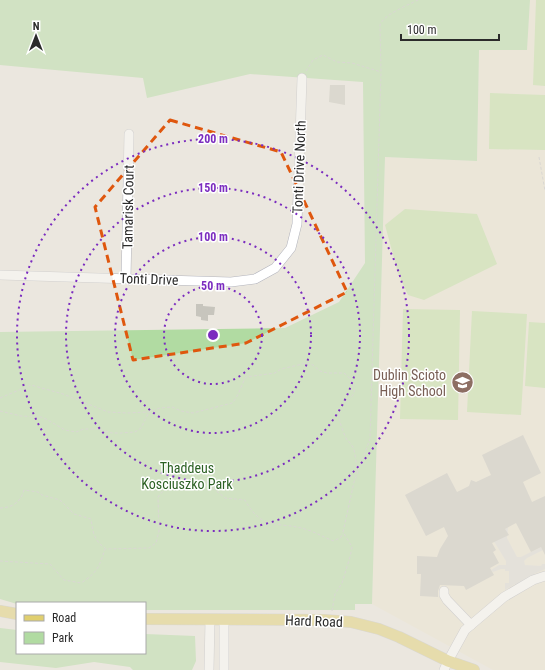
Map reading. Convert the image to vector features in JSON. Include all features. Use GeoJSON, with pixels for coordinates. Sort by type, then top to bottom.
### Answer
{"type":"FeatureCollection","features":[{"type":"Feature","properties":{"kind":"main road"},"geometry":{"type":"LineString","coordinates":[[0,611],[16,614]]}},
{"type":"Feature","properties":{"kind":"main road","name":"Hard Road"},"geometry":{"type":"LineString","coordinates":[[146,619],[324,620],[351,622],[393,634],[446,665],[474,670]]}},
{"type":"Feature","properties":{"kind":"street","name":"Tonti Drive North"},"geometry":{"type":"LineString","coordinates":[[287,253],[291,248],[297,224],[302,78]]}},
{"type":"Feature","properties":{"kind":"street","name":"Tamarisk Court"},"geometry":{"type":"LineString","coordinates":[[126,279],[129,134]]}},
{"type":"Feature","properties":{"kind":"street","name":"Tonti Drive"},"geometry":{"type":"LineString","coordinates":[[0,275],[231,282],[255,279],[275,268],[287,253]]}},
{"type":"Feature","properties":{"kind":"street"},"geometry":{"type":"LineString","coordinates":[[446,665],[465,630],[504,597],[533,580],[545,576]]}},
{"type":"Feature","properties":{"kind":"street"},"geometry":{"type":"LineString","coordinates":[[444,591],[446,600],[471,625]]}},
{"type":"Feature","properties":{"kind":"street"},"geometry":{"type":"LineString","coordinates":[[209,670],[210,619]]}},
{"type":"Feature","properties":{"kind":"street"},"geometry":{"type":"LineString","coordinates":[[224,619],[224,670]]}},
{"type":"Feature","properties":{"kind":"path"},"geometry":{"type":"LineString","coordinates":[[0,508],[8,508],[13,506],[22,498],[24,490],[38,492],[42,495],[60,500],[74,514],[91,519],[94,536],[98,544],[105,549],[149,548],[156,543],[159,531],[158,496],[171,481],[206,482],[225,498],[245,500],[250,510],[259,518],[274,525],[294,526],[309,530],[334,541],[341,537],[354,482],[370,439],[381,72],[381,21],[386,16],[418,0]]}},
{"type":"Feature","properties":{"kind":"path"},"geometry":{"type":"LineString","coordinates":[[302,78],[313,60],[323,55],[336,62],[352,63],[381,72]]}},
{"type":"Feature","properties":{"kind":"path"},"geometry":{"type":"LineString","coordinates":[[539,157],[545,191]]}},
{"type":"Feature","properties":{"kind":"path"},"geometry":{"type":"LineString","coordinates":[[0,398],[31,385],[63,394],[108,412],[149,412],[160,408],[172,407],[181,412],[193,413],[232,403],[235,400],[241,384],[246,377],[307,364],[313,365],[320,371],[326,373],[344,373],[352,380],[355,387],[353,394],[349,399],[344,400],[340,406],[339,418],[343,431],[354,451],[357,473]]}},
{"type":"Feature","properties":{"kind":"path"},"geometry":{"type":"LineString","coordinates":[[0,411],[46,419],[65,430],[76,432],[84,429],[98,429],[112,433],[136,432],[141,428],[149,412]]}},
{"type":"Feature","properties":{"kind":"path"},"geometry":{"type":"LineString","coordinates":[[332,611],[335,594],[342,583],[352,547],[343,532]]}},
{"type":"Feature","properties":{"kind":"path"},"geometry":{"type":"LineString","coordinates":[[0,561],[50,564],[64,580],[81,583],[93,576],[98,569],[105,549]]}},
{"type":"Feature","properties":{"kind":"highlighted area"},"geometry":{"type":"Polygon","coordinates":[[[170,120],[281,152],[347,292],[246,343],[133,360],[95,207],[170,120]]]}},
{"type":"Feature","properties":{"kind":"shaded area","name":"Dublin Scioto High School"},"geometry":{"type":"Polygon","coordinates":[[[530,0],[545,0],[545,670],[493,670],[372,604],[385,157],[477,161],[479,50],[527,49],[530,0]]]}},
{"type":"Feature","properties":{"kind":"shaded area"},"geometry":{"type":"Polygon","coordinates":[[[508,527],[507,538],[517,557],[521,557],[541,547],[543,550],[524,561],[525,565],[541,566],[542,564],[545,564],[545,569],[534,574],[537,579],[518,589],[515,584],[505,590],[505,583],[509,583],[509,571],[501,569],[493,572],[491,570],[499,565],[506,565],[506,561],[495,543],[491,540],[508,527]]]}},
{"type":"Feature","properties":{"kind":"green space","name":"Thaddeus Kosciuszko Park"},"geometry":{"type":"Polygon","coordinates":[[[0,0],[530,0],[527,50],[479,50],[477,161],[385,157],[372,604],[355,604],[355,610],[146,610],[146,602],[16,602],[16,604],[0,599],[0,332],[285,328],[339,302],[365,263],[363,82],[250,74],[147,98],[143,78],[0,65],[0,0]]]}},
{"type":"Feature","properties":{"kind":"green space"},"geometry":{"type":"Polygon","coordinates":[[[536,0],[545,0],[545,86],[533,85],[536,0]]]}},
{"type":"Feature","properties":{"kind":"green space"},"geometry":{"type":"Polygon","coordinates":[[[490,93],[545,95],[545,150],[489,149],[490,93]]]}},
{"type":"Feature","properties":{"kind":"green space"},"geometry":{"type":"Polygon","coordinates":[[[405,209],[477,214],[497,264],[424,300],[408,295],[398,273],[385,225],[405,209]]]}},
{"type":"Feature","properties":{"kind":"green space"},"geometry":{"type":"Polygon","coordinates":[[[403,309],[460,310],[458,420],[400,419],[403,309]]]}},
{"type":"Feature","properties":{"kind":"green space"},"geometry":{"type":"Polygon","coordinates":[[[472,311],[527,314],[521,415],[467,412],[472,311]]]}},
{"type":"Feature","properties":{"kind":"green space"},"geometry":{"type":"Polygon","coordinates":[[[529,322],[545,323],[545,388],[525,386],[529,322]]]}},
{"type":"Feature","properties":{"kind":"green space"},"geometry":{"type":"Polygon","coordinates":[[[0,628],[16,630],[16,654],[146,654],[146,634],[195,636],[196,661],[192,670],[133,670],[130,667],[94,662],[56,668],[0,662],[0,628]]]}},
{"type":"Feature","properties":{"kind":"building"},"geometry":{"type":"Polygon","coordinates":[[[330,85],[345,85],[345,105],[329,102],[330,85]]]}},
{"type":"Feature","properties":{"kind":"building"},"geometry":{"type":"Polygon","coordinates":[[[196,304],[215,307],[214,315],[208,315],[208,321],[201,320],[201,317],[196,316],[196,304]]]}},
{"type":"Feature","properties":{"kind":"building"},"geometry":{"type":"Polygon","coordinates":[[[523,435],[541,473],[523,482],[532,502],[545,496],[545,555],[541,547],[531,552],[516,523],[505,529],[509,535],[492,543],[496,550],[493,552],[499,563],[490,568],[494,575],[466,590],[464,586],[440,585],[438,597],[420,596],[421,574],[417,574],[417,556],[437,557],[448,536],[444,527],[426,536],[405,495],[447,473],[457,492],[469,486],[471,480],[476,482],[491,475],[482,455],[523,435]]]}},
{"type":"Feature","properties":{"kind":"place","name":"Dublin Scioto High School"},"geometry":{"type":"Point","coordinates":[462,383]}}]}
